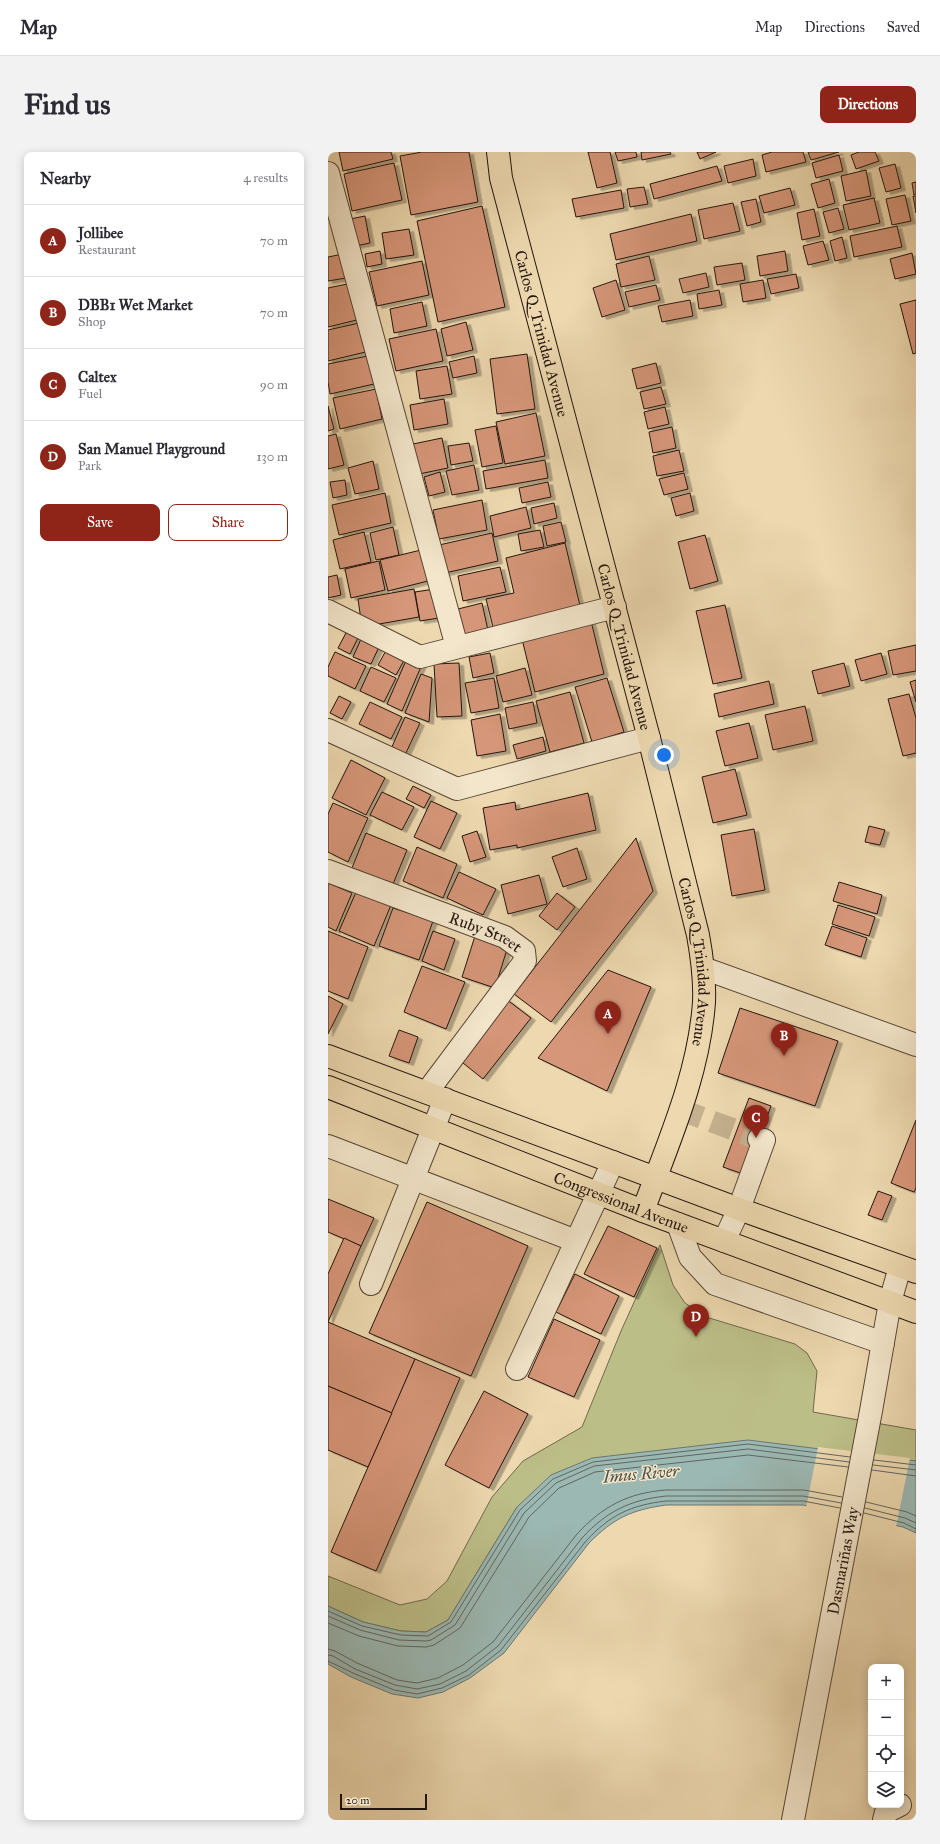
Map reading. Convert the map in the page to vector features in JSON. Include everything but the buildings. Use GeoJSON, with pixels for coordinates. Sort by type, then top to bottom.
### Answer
{"type":"FeatureCollection","features":[{"type":"Feature","properties":{"kind":"main road","name":"Carlos Q. Trinidad Avenue"},"geometry":{"type":"LineString","coordinates":[[498,152],[501,178],[649,738],[698,935],[703,968],[704,1001],[692,1073],[643,1211]]}},
{"type":"Feature","properties":{"kind":"main road"},"geometry":{"type":"LineString","coordinates":[[328,1056],[739,1209],[908,1269]]}},
{"type":"Feature","properties":{"kind":"main road","name":"Congressional Avenue"},"geometry":{"type":"LineString","coordinates":[[328,1087],[643,1211],[916,1312]]}},
{"type":"Feature","properties":{"kind":"street"},"geometry":{"type":"LineString","coordinates":[[328,173],[457,647]]}},
{"type":"Feature","properties":{"kind":"street"},"geometry":{"type":"LineString","coordinates":[[328,611],[420,656],[615,608]]}},
{"type":"Feature","properties":{"kind":"street"},"geometry":{"type":"LineString","coordinates":[[328,730],[457,789],[649,738]]}},
{"type":"Feature","properties":{"kind":"street","name":"Ruby Street"},"geometry":{"type":"LineString","coordinates":[[328,871],[505,937],[524,951],[525,961],[436,1096],[434,1129],[372,1284]]}},
{"type":"Feature","properties":{"kind":"street"},"geometry":{"type":"LineString","coordinates":[[703,968],[915,1043]]}},
{"type":"Feature","properties":{"kind":"street"},"geometry":{"type":"LineString","coordinates":[[724,1241],[739,1209],[764,1140],[759,1139]]}},
{"type":"Feature","properties":{"kind":"street"},"geometry":{"type":"LineString","coordinates":[[328,1146],[576,1241]]}},
{"type":"Feature","properties":{"kind":"street"},"geometry":{"type":"LineString","coordinates":[[517,1369],[613,1162]]}},
{"type":"Feature","properties":{"kind":"street"},"geometry":{"type":"LineString","coordinates":[[678,1224],[690,1257],[715,1284],[883,1343]]}},
{"type":"Feature","properties":{"kind":"street","name":"Dasmariñas Way"},"geometry":{"type":"LineString","coordinates":[[793,1820],[871,1411],[890,1302],[908,1269]]}},
{"type":"Feature","properties":{"kind":"street"},"geometry":{"type":"LineString","coordinates":[[904,1804],[916,1802]]}},
{"type":"Feature","properties":{"kind":"street"},"geometry":{"type":"LineString","coordinates":[[884,1820],[886,1812],[895,1808]]}},
{"type":"Feature","properties":{"kind":"green space"},"geometry":{"type":"Polygon","coordinates":[[[660,1245],[673,1285],[685,1303],[706,1317],[795,1344],[807,1353],[817,1371],[813,1412],[916,1430],[916,1461],[517,1507],[448,1620],[426,1632],[401,1631],[363,1622],[328,1606],[328,1576],[400,1605],[427,1599],[447,1581],[492,1497],[523,1461],[582,1427],[621,1331],[660,1245]]]}},
{"type":"Feature","properties":{"kind":"water","name":"Imus River"},"geometry":{"type":"Polygon","coordinates":[[[748,1440],[916,1461],[916,1533],[903,1527],[803,1505],[666,1505],[654,1507],[624,1516],[598,1534],[589,1543],[504,1653],[470,1678],[443,1692],[418,1698],[392,1694],[351,1677],[328,1664],[328,1606],[363,1622],[401,1631],[426,1632],[448,1620],[517,1507],[551,1475],[592,1458],[748,1440]]]}},
{"type":"Feature","properties":{"kind":"pier"},"geometry":{"type":"Polygon","coordinates":[[[818,1447],[910,1458],[896,1527],[806,1508],[818,1447]]]}},
{"type":"Feature","properties":{"kind":"tunnel"},"geometry":{"type":"LineString","coordinates":[[681,1110],[759,1139]]}},
{"type":"Feature","properties":{"kind":"place","name":"Jollibee"},"geometry":{"type":"Point","coordinates":[608,1034]}},
{"type":"Feature","properties":{"kind":"place","name":"DBB1 Wet Market"},"geometry":{"type":"Point","coordinates":[784,1056]}},
{"type":"Feature","properties":{"kind":"place","name":"Caltex"},"geometry":{"type":"Point","coordinates":[756,1138]}},
{"type":"Feature","properties":{"kind":"place","name":"San Manuel Playground"},"geometry":{"type":"Point","coordinates":[696,1337]}}]}
